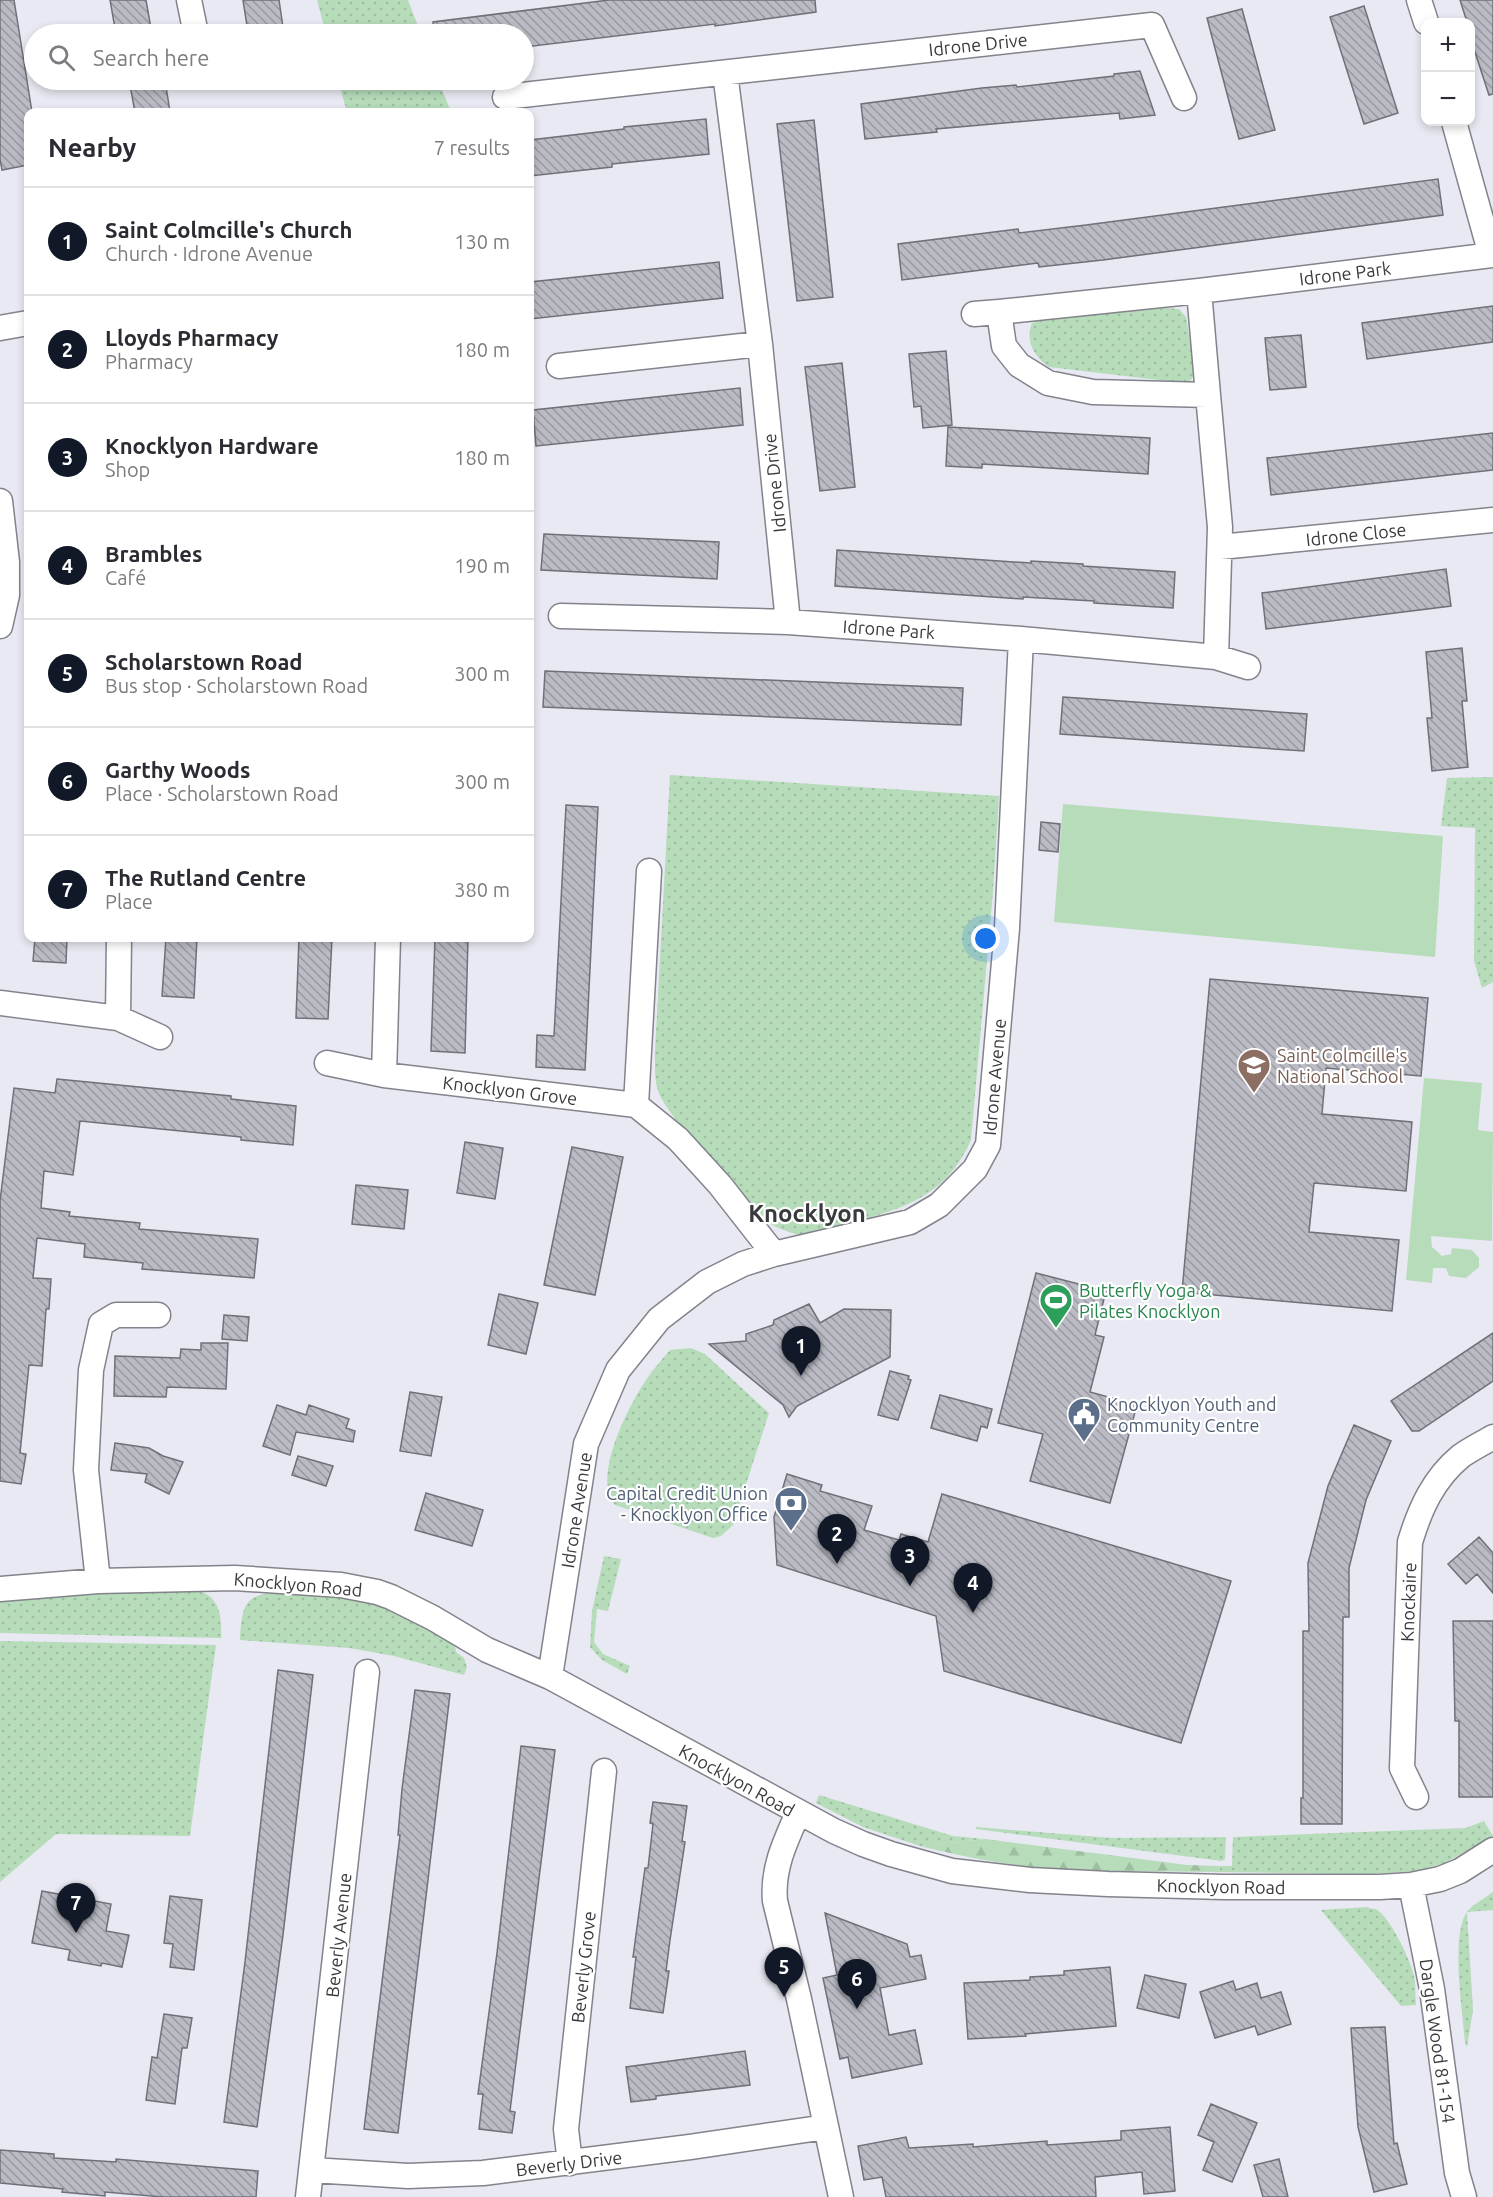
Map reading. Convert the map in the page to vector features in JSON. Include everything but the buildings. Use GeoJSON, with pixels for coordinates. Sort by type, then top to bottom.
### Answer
{"type":"FeatureCollection","features":[{"type":"Feature","properties":{"kind":"street"},"geometry":{"type":"LineString","coordinates":[[189,0],[194,24]]}},
{"type":"Feature","properties":{"kind":"street"},"geometry":{"type":"LineString","coordinates":[[1419,0],[1425,18]]}},
{"type":"Feature","properties":{"kind":"street","name":"Idrone Drive"},"geometry":{"type":"LineString","coordinates":[[505,97],[1152,25],[1184,98]]}},
{"type":"Feature","properties":{"kind":"street","name":"Idrone Drive"},"geometry":{"type":"LineString","coordinates":[[725,73],[760,344],[788,622]]}},
{"type":"Feature","properties":{"kind":"street","name":"Idrone Park"},"geometry":{"type":"LineString","coordinates":[[974,314],[1198,291],[1492,255],[1455,126]]}},
{"type":"Feature","properties":{"kind":"street"},"geometry":{"type":"LineString","coordinates":[[1198,291],[1220,527],[1216,657]]}},
{"type":"Feature","properties":{"kind":"street"},"geometry":{"type":"LineString","coordinates":[[999,312],[1004,346],[1019,365],[1048,383],[1093,392],[1208,395]]}},
{"type":"Feature","properties":{"kind":"street"},"geometry":{"type":"LineString","coordinates":[[0,328],[24,324]]}},
{"type":"Feature","properties":{"kind":"street"},"geometry":{"type":"LineString","coordinates":[[559,366],[760,344]]}},
{"type":"Feature","properties":{"kind":"street"},"geometry":{"type":"LineString","coordinates":[[0,501],[7,562],[7,595],[0,626]]}},
{"type":"Feature","properties":{"kind":"street","name":"Idrone Close"},"geometry":{"type":"LineString","coordinates":[[1220,547],[1493,520]]}},
{"type":"Feature","properties":{"kind":"street","name":"Idrone Park"},"geometry":{"type":"LineString","coordinates":[[561,616],[788,622],[1021,639],[1216,657],[1248,667]]}},
{"type":"Feature","properties":{"kind":"street","name":"Idrone Avenue"},"geometry":{"type":"LineString","coordinates":[[550,1677],[586,1444],[618,1370],[659,1319],[707,1282],[743,1264],[774,1254],[910,1222],[939,1205],[954,1191],[975,1169],[988,1145],[1007,928],[1021,639]]}},
{"type":"Feature","properties":{"kind":"street"},"geometry":{"type":"LineString","coordinates":[[649,871],[636,1105],[678,1139],[720,1185],[774,1254]]}},
{"type":"Feature","properties":{"kind":"street"},"geometry":{"type":"LineString","coordinates":[[118,1018],[119,942]]}},
{"type":"Feature","properties":{"kind":"street"},"geometry":{"type":"LineString","coordinates":[[384,1075],[388,942]]}},
{"type":"Feature","properties":{"kind":"street"},"geometry":{"type":"LineString","coordinates":[[0,1003],[118,1018],[160,1037]]}},
{"type":"Feature","properties":{"kind":"street","name":"Knocklyon Grove"},"geometry":{"type":"LineString","coordinates":[[327,1063],[384,1075],[636,1105]]}},
{"type":"Feature","properties":{"kind":"street"},"geometry":{"type":"LineString","coordinates":[[98,1581],[86,1470],[91,1370],[101,1324],[116,1315],[158,1315]]}},
{"type":"Feature","properties":{"kind":"street","name":"Knockaire"},"geometry":{"type":"LineString","coordinates":[[1416,1797],[1402,1768],[1410,1542],[1420,1510],[1431,1489],[1461,1456],[1493,1437]]}},
{"type":"Feature","properties":{"kind":"street","name":"Knocklyon Road"},"geometry":{"type":"LineString","coordinates":[[0,1588],[98,1581],[235,1578],[341,1586],[376,1592],[433,1618],[487,1650],[550,1677],[798,1813],[862,1844],[917,1863],[952,1871],[1030,1880],[1224,1887],[1380,1887],[1412,1885],[1440,1879],[1460,1871],[1493,1850]]}},
{"type":"Feature","properties":{"kind":"street","name":"Beverly Avenue"},"geometry":{"type":"LineString","coordinates":[[308,2197],[367,1672]]}},
{"type":"Feature","properties":{"kind":"street","name":"Beverly Grove"},"geometry":{"type":"LineString","coordinates":[[570,2163],[566,2129],[604,1771]]}},
{"type":"Feature","properties":{"kind":"street"},"geometry":{"type":"LineString","coordinates":[[798,1813],[778,1860],[774,1887],[775,1901],[799,1999],[841,2197]]}},
{"type":"Feature","properties":{"kind":"street","name":"Dargle Wood 81-154"},"geometry":{"type":"LineString","coordinates":[[1412,1885],[1423,1937],[1457,2173],[1464,2197]]}},
{"type":"Feature","properties":{"kind":"street","name":"Beverly Drive"},"geometry":{"type":"LineString","coordinates":[[312,2170],[443,2176],[483,2173],[826,2127]]}},
{"type":"Feature","properties":{"kind":"green space"},"geometry":{"type":"Polygon","coordinates":[[[317,0],[408,0],[417,24],[323,24],[317,0]]]}},
{"type":"Feature","properties":{"kind":"green space"},"geometry":{"type":"Polygon","coordinates":[[[341,90],[442,90],[449,108],[346,108],[341,90]]]}},
{"type":"Feature","properties":{"kind":"green space"},"geometry":{"type":"Polygon","coordinates":[[[1165,308],[1179,309],[1186,317],[1195,373],[1191,380],[1184,383],[1049,367],[1035,353],[1030,342],[1032,323],[1040,320],[1165,308]]]}},
{"type":"Feature","properties":{"kind":"green space"},"geometry":{"type":"Polygon","coordinates":[[[670,775],[999,796],[993,892],[971,1140],[948,1176],[919,1199],[884,1213],[807,1235],[785,1231],[769,1223],[744,1200],[691,1139],[664,1102],[656,1081],[655,1051],[670,775]]]}},
{"type":"Feature","properties":{"kind":"green space"},"geometry":{"type":"Polygon","coordinates":[[[1493,777],[1493,982],[1482,988],[1474,961],[1475,828],[1441,826],[1447,778],[1493,777]]]}},
{"type":"Feature","properties":{"kind":"green space"},"geometry":{"type":"Polygon","coordinates":[[[1063,804],[1443,836],[1435,957],[1054,922],[1063,804]]]}},
{"type":"Feature","properties":{"kind":"green space"},"geometry":{"type":"Polygon","coordinates":[[[1424,1078],[1482,1083],[1478,1130],[1493,1132],[1492,1241],[1431,1236],[1432,1247],[1442,1256],[1451,1254],[1452,1248],[1472,1250],[1479,1258],[1479,1267],[1466,1278],[1449,1276],[1446,1268],[1433,1268],[1432,1283],[1406,1280],[1424,1078]]]}},
{"type":"Feature","properties":{"kind":"green space"},"geometry":{"type":"Polygon","coordinates":[[[691,1348],[705,1354],[769,1413],[733,1525],[721,1536],[713,1538],[615,1505],[609,1493],[607,1478],[615,1442],[639,1391],[670,1350],[691,1348]]]}},
{"type":"Feature","properties":{"kind":"green space"},"geometry":{"type":"Polygon","coordinates":[[[604,1556],[621,1559],[608,1611],[597,1609],[594,1642],[603,1654],[630,1666],[627,1674],[602,1660],[590,1647],[592,1611],[604,1556]]]}},
{"type":"Feature","properties":{"kind":"green space"},"geometry":{"type":"Polygon","coordinates":[[[194,1590],[209,1596],[218,1607],[221,1638],[0,1633],[0,1599],[194,1590]]]}},
{"type":"Feature","properties":{"kind":"green space"},"geometry":{"type":"Polygon","coordinates":[[[285,1591],[353,1599],[399,1614],[455,1646],[456,1652],[464,1658],[467,1667],[464,1675],[394,1656],[349,1648],[240,1640],[242,1617],[248,1602],[261,1595],[285,1591]]]}},
{"type":"Feature","properties":{"kind":"green space"},"geometry":{"type":"Polygon","coordinates":[[[0,1641],[216,1645],[190,1836],[56,1834],[0,1882],[0,1641]]]}},
{"type":"Feature","properties":{"kind":"green space"},"geometry":{"type":"Polygon","coordinates":[[[819,1795],[953,1836],[985,1839],[920,1846],[863,1827],[816,1803],[819,1795]]]}},
{"type":"Feature","properties":{"kind":"green space"},"geometry":{"type":"Polygon","coordinates":[[[1484,1821],[1493,1836],[1445,1863],[1416,1871],[1368,1874],[1219,1872],[1220,1866],[1232,1866],[1233,1837],[1466,1828],[1484,1821]]]}},
{"type":"Feature","properties":{"kind":"green space"},"geometry":{"type":"Polygon","coordinates":[[[976,1827],[1112,1838],[1226,1837],[1225,1859],[1222,1861],[976,1829],[976,1827]]]}},
{"type":"Feature","properties":{"kind":"green space"},"geometry":{"type":"Polygon","coordinates":[[[985,1839],[1187,1865],[1220,1866],[1219,1872],[1055,1869],[990,1861],[920,1846],[985,1839]]]}},
{"type":"Feature","properties":{"kind":"green space"},"geometry":{"type":"Polygon","coordinates":[[[1493,1892],[1493,1910],[1467,1912],[1475,1904],[1493,1892]]]}},
{"type":"Feature","properties":{"kind":"green space"},"geometry":{"type":"Polygon","coordinates":[[[1367,1907],[1376,1909],[1382,1914],[1404,1950],[1414,1976],[1416,2005],[1401,2006],[1321,1910],[1367,1907]]]}},
{"type":"Feature","properties":{"kind":"green space"},"geometry":{"type":"Polygon","coordinates":[[[1467,1912],[1473,2010],[1467,2047],[1460,1995],[1458,1956],[1462,1923],[1467,1912]]]}},
{"type":"Feature","properties":{"kind":"place","name":"Saint Colmcille's National School"},"geometry":{"type":"Point","coordinates":[1254,1094]}},
{"type":"Feature","properties":{"kind":"place","name":"Butterfly Yoga & Pilates Knocklyon"},"geometry":{"type":"Point","coordinates":[1056,1329]}},
{"type":"Feature","properties":{"kind":"place","name":"Saint Colmcille's Church"},"geometry":{"type":"Point","coordinates":[801,1376]}},
{"type":"Feature","properties":{"kind":"place","name":"Knocklyon Youth and Community Centre"},"geometry":{"type":"Point","coordinates":[1084,1443]}},
{"type":"Feature","properties":{"kind":"place","name":"Capital Credit Union - Knocklyon Office"},"geometry":{"type":"Point","coordinates":[791,1532]}},
{"type":"Feature","properties":{"kind":"place","name":"Lloyds Pharmacy"},"geometry":{"type":"Point","coordinates":[837,1564]}},
{"type":"Feature","properties":{"kind":"place","name":"Knocklyon Hardware"},"geometry":{"type":"Point","coordinates":[910,1586]}},
{"type":"Feature","properties":{"kind":"place","name":"Brambles"},"geometry":{"type":"Point","coordinates":[973,1613]}},
{"type":"Feature","properties":{"kind":"place","name":"The Rutland Centre"},"geometry":{"type":"Point","coordinates":[76,1933]}},
{"type":"Feature","properties":{"kind":"place","name":"Scholarstown Road"},"geometry":{"type":"Point","coordinates":[784,1997]}},
{"type":"Feature","properties":{"kind":"place","name":"Garthy Woods"},"geometry":{"type":"Point","coordinates":[857,2009]}},
{"type":"Feature","properties":{"kind":"district","name":"Knocklyon"},"geometry":{"type":"Point","coordinates":[807,1213]}}]}
